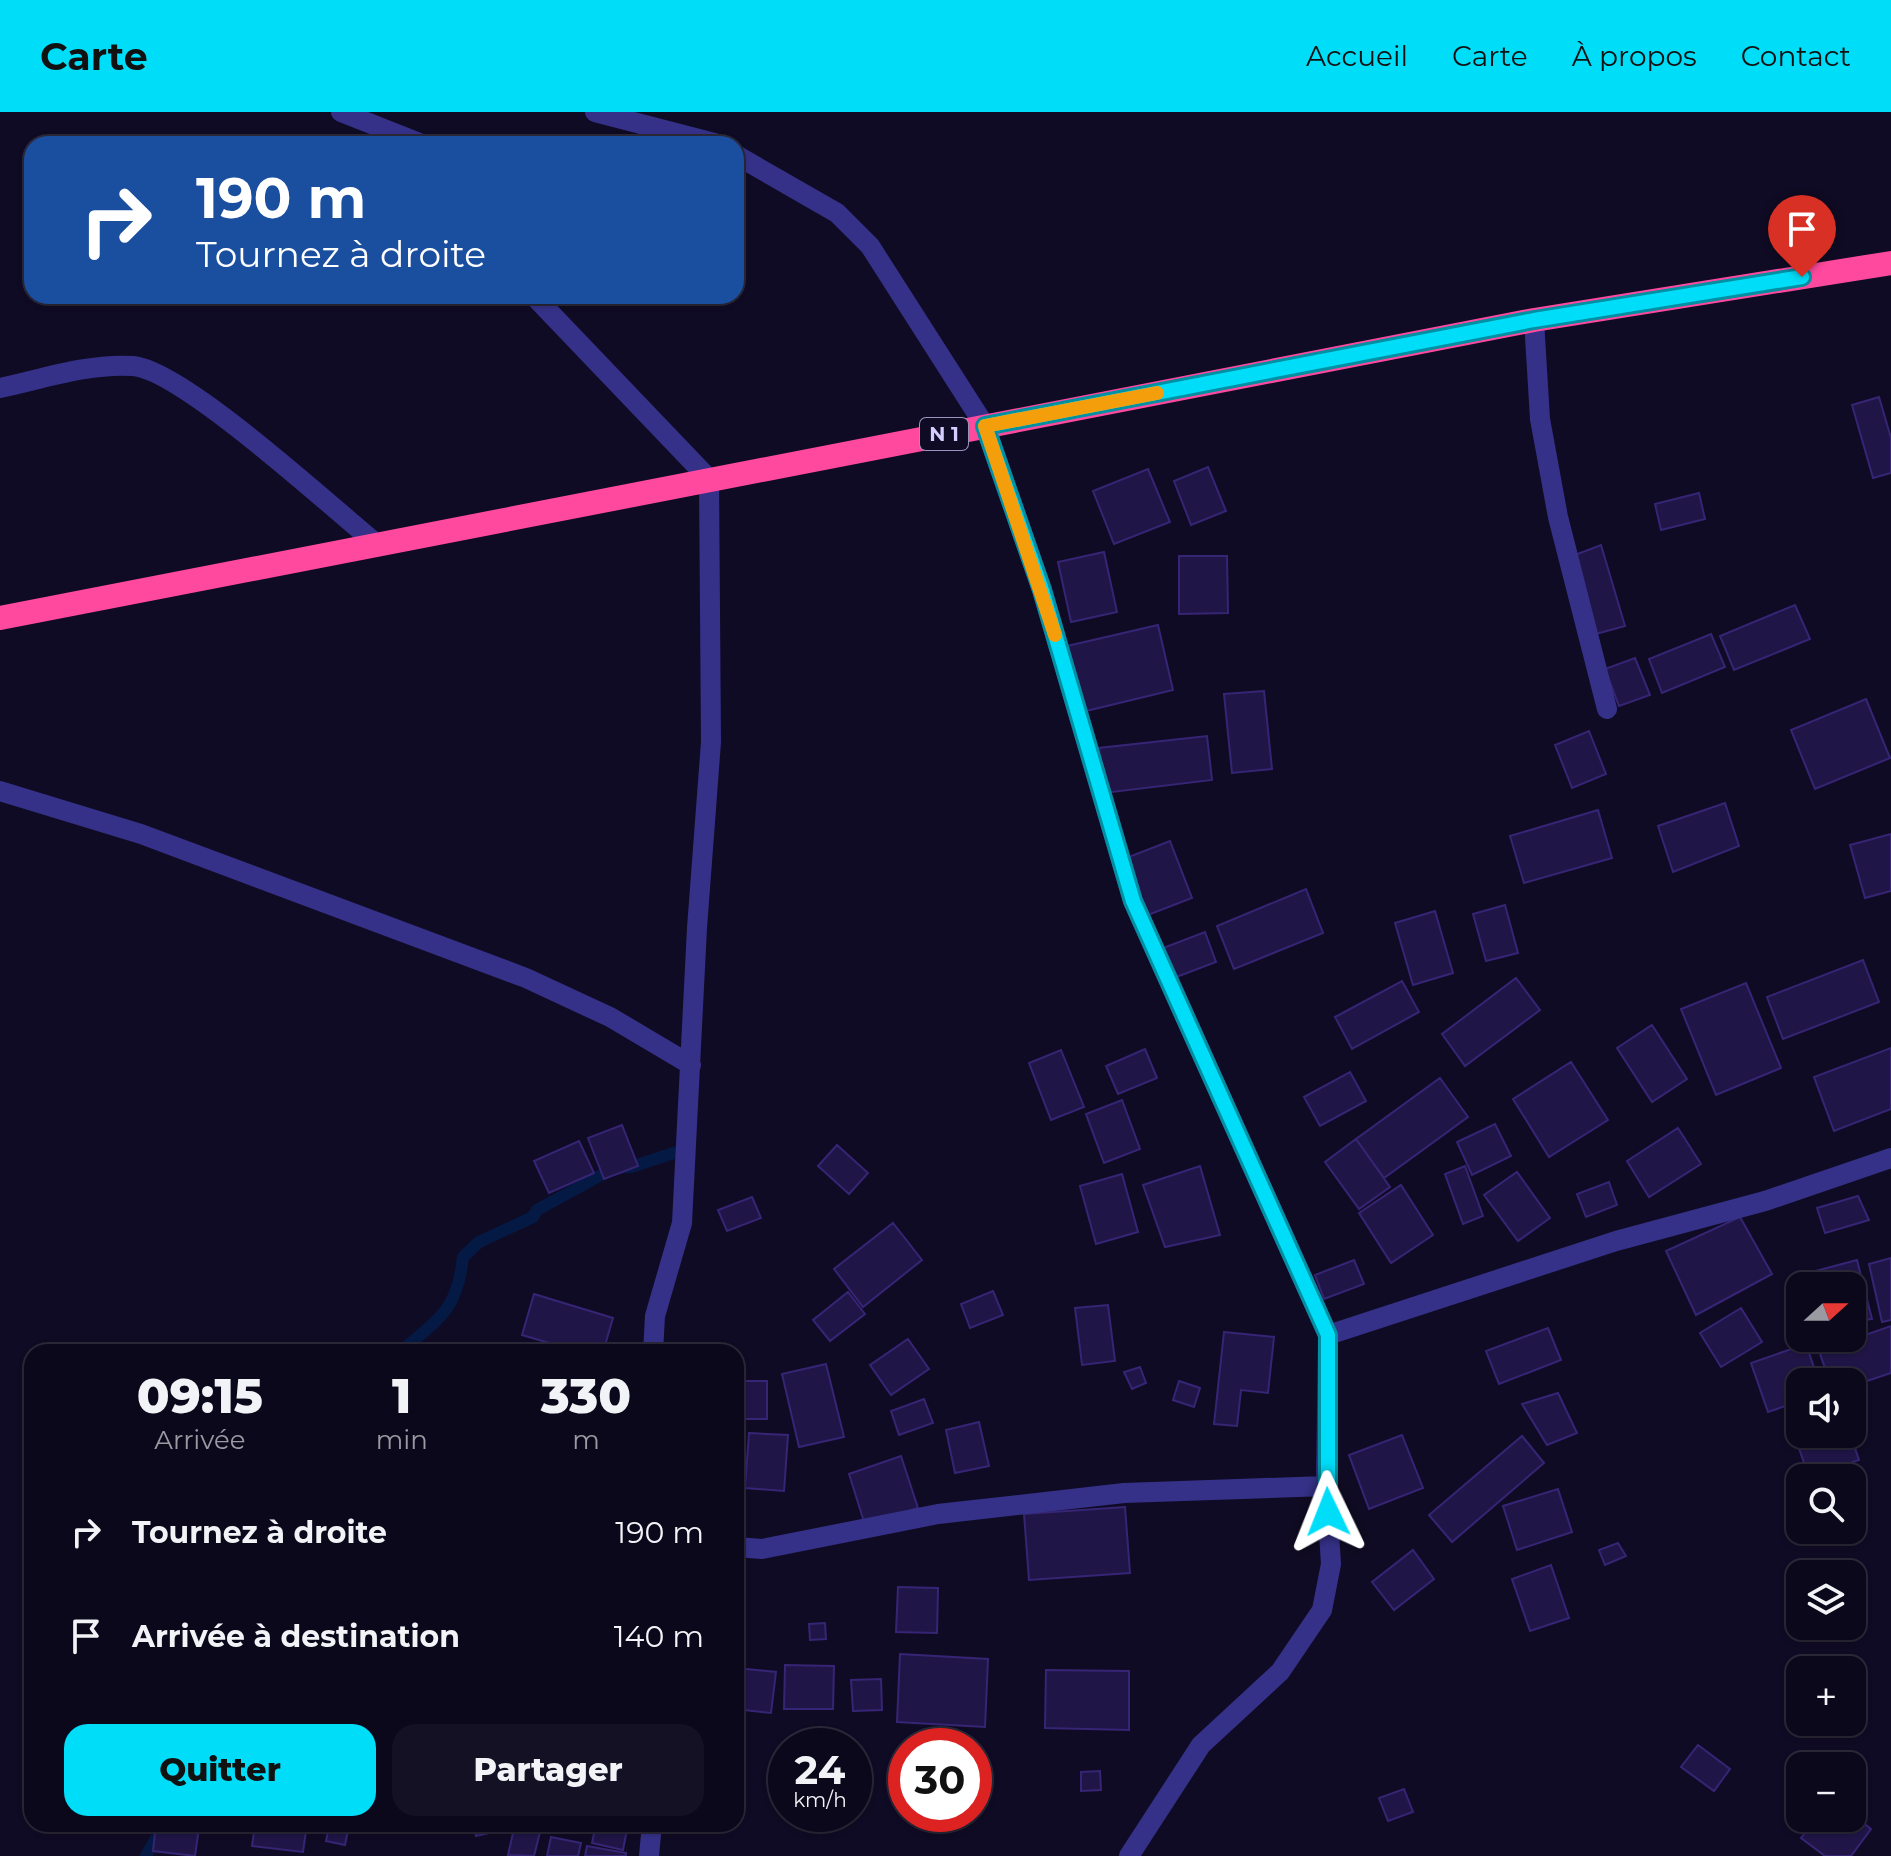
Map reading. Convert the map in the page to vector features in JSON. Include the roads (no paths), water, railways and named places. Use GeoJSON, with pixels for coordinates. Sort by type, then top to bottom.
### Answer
{"type":"FeatureCollection","features":[{"type":"Feature","properties":{"kind":"highway","name":"N 1"},"geometry":{"type":"LineString","coordinates":[[0,618],[1534,320],[1891,263]]}},
{"type":"Feature","properties":{"kind":"street"},"geometry":{"type":"LineString","coordinates":[[341,112],[402,136]]}},
{"type":"Feature","properties":{"kind":"street"},"geometry":{"type":"LineString","coordinates":[[595,112],[687,136]]}},
{"type":"Feature","properties":{"kind":"street"},"geometry":{"type":"LineString","coordinates":[[744,160],[837,213],[870,246],[985,426],[1042,590],[1133,901],[1328,1335],[1326,1486],[1331,1564],[1322,1610],[1280,1672],[1201,1745],[1129,1856]]}},
{"type":"Feature","properties":{"kind":"street"},"geometry":{"type":"LineString","coordinates":[[542,304],[709,479],[711,742],[682,1223],[655,1316],[653,1344]]}},
{"type":"Feature","properties":{"kind":"street"},"geometry":{"type":"LineString","coordinates":[[1534,320],[1540,419],[1558,517],[1607,709]]}},
{"type":"Feature","properties":{"kind":"street"},"geometry":{"type":"LineString","coordinates":[[0,388],[82,370],[135,366],[186,387],[378,545]]}},
{"type":"Feature","properties":{"kind":"street"},"geometry":{"type":"LineString","coordinates":[[0,791],[141,834],[526,978],[610,1017],[691,1065]]}},
{"type":"Feature","properties":{"kind":"street"},"geometry":{"type":"LineString","coordinates":[[1328,1335],[1616,1241],[1765,1201],[1891,1158]]}},
{"type":"Feature","properties":{"kind":"street"},"geometry":{"type":"LineString","coordinates":[[744,1548],[762,1549],[938,1514],[1124,1493],[1326,1486]]}},
{"type":"Feature","properties":{"kind":"street"},"geometry":{"type":"LineString","coordinates":[[649,1856],[651,1832]]}},
{"type":"Feature","properties":{"kind":"waterway"},"geometry":{"type":"LineString","coordinates":[[409,1344],[444,1313],[456,1290],[463,1257],[479,1242],[533,1217],[537,1210],[614,1168],[631,1167],[689,1148]]}},
{"type":"Feature","properties":{"kind":"waterway"},"geometry":{"type":"LineString","coordinates":[[146,1856],[160,1832]]}}]}
